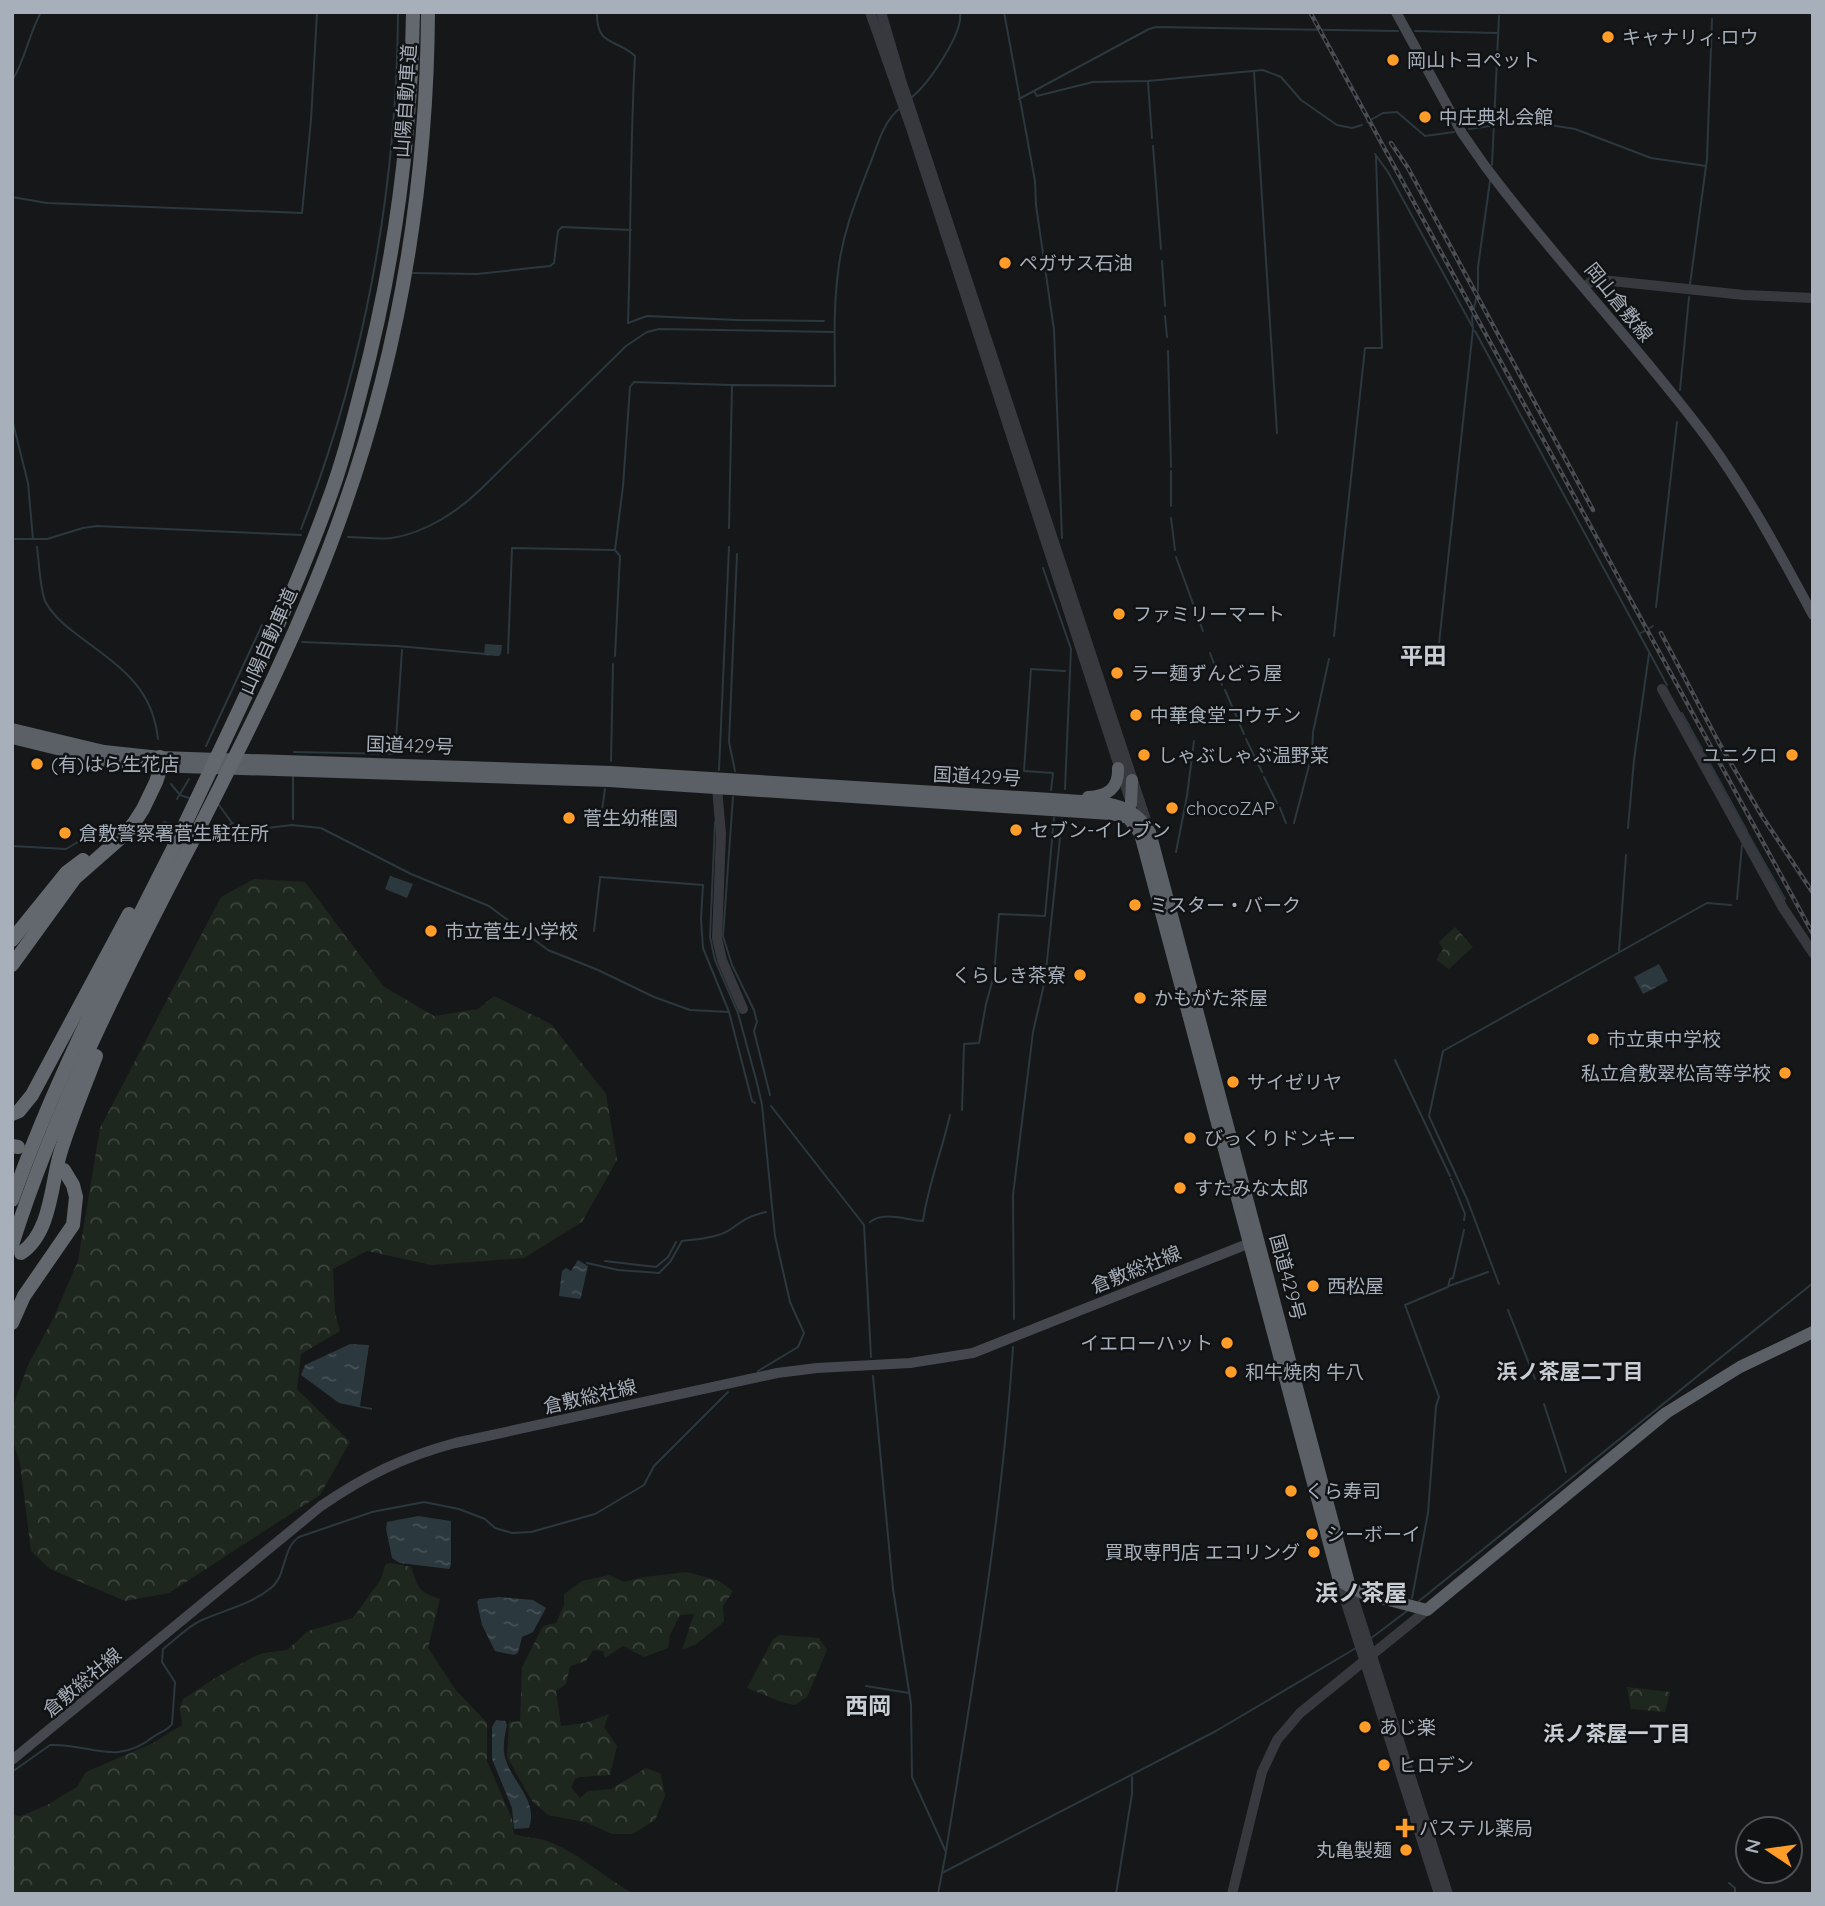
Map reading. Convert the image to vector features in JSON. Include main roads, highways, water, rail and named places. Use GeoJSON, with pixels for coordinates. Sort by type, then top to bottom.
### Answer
{"type":"FeatureCollection","features":[{"type":"Feature","properties":{"kind":"highway","name":"山陽自動車道"},"geometry":{"type":"LineString","coordinates":[[17,1249],[53,1132],[293,593],[348,439],[375,333],[395,237],[408,122],[413,12]]}},
{"type":"Feature","properties":{"kind":"highway","name":"山陽自動車道"},"geometry":{"type":"LineString","coordinates":[[12,1200],[40,1127],[87,1023],[184,842],[239,749],[308,599],[344,508],[385,372],[410,241],[424,126],[428,12]]}},
{"type":"Feature","properties":{"kind":"highway","name":"国道429号"},"geometry":{"type":"LineString","coordinates":[[12,729],[158,763],[598,771],[1067,800],[1108,804],[1128,810]]}},
{"type":"Feature","properties":{"kind":"highway","name":"国道429号"},"geometry":{"type":"LineString","coordinates":[[12,738],[102,761],[503,777],[1128,810]]}},
{"type":"Feature","properties":{"kind":"highway"},"geometry":{"type":"LineString","coordinates":[[12,940],[67,872],[117,832],[135,806],[158,763]]}},
{"type":"Feature","properties":{"kind":"highway"},"geometry":{"type":"LineString","coordinates":[[12,965],[75,878],[134,823],[150,796],[158,763]]}},
{"type":"Feature","properties":{"kind":"highway"},"geometry":{"type":"LineString","coordinates":[[1067,800],[1105,794],[1116,783],[1118,768]]}},
{"type":"Feature","properties":{"kind":"highway"},"geometry":{"type":"LineString","coordinates":[[1128,810],[1132,780]]}},
{"type":"Feature","properties":{"kind":"highway","name":"国道429号"},"geometry":{"type":"LineString","coordinates":[[1128,810],[1132,821],[1145,833],[1344,1584],[1417,1608],[1666,1413],[1740,1367],[1813,1332]]}},
{"type":"Feature","properties":{"kind":"highway"},"geometry":{"type":"LineString","coordinates":[[12,1114],[19,1111],[32,1095],[164,850],[184,842]]}},
{"type":"Feature","properties":{"kind":"highway"},"geometry":{"type":"LineString","coordinates":[[17,1249],[30,1247],[45,1217],[60,1153],[134,953]]}},
{"type":"Feature","properties":{"kind":"highway"},"geometry":{"type":"LineString","coordinates":[[12,1323],[24,1296],[73,1225],[76,1197],[73,1185],[64,1170]]}},
{"type":"Feature","properties":{"kind":"main road","name":"岡山倉敷線"},"geometry":{"type":"LineString","coordinates":[[1396,12],[1462,133],[1494,178],[1679,402],[1722,459],[1755,509],[1813,615]]}},
{"type":"Feature","properties":{"kind":"main road","name":"倉敷総社線"},"geometry":{"type":"LineString","coordinates":[[12,1760],[321,1506],[366,1477],[407,1457],[455,1443],[777,1373],[910,1363],[973,1353],[1253,1241]]}},
{"type":"Feature","properties":{"kind":"water"},"geometry":{"type":"Polygon","coordinates":[[[485,644],[502,645],[501,654],[484,655],[485,644]]]}},
{"type":"Feature","properties":{"kind":"water"},"geometry":{"type":"Polygon","coordinates":[[[390,876],[413,884],[407,898],[385,889],[390,876]]]}},
{"type":"Feature","properties":{"kind":"water"},"geometry":{"type":"Polygon","coordinates":[[[1659,964],[1668,981],[1643,994],[1634,977],[1659,964]]]}},
{"type":"Feature","properties":{"kind":"water"},"geometry":{"type":"Polygon","coordinates":[[[578,1260],[588,1266],[580,1299],[559,1296],[562,1271],[566,1268],[571,1271],[578,1260]]]}},
{"type":"Feature","properties":{"kind":"water"},"geometry":{"type":"Polygon","coordinates":[[[350,1344],[369,1345],[360,1406],[372,1410],[339,1403],[301,1375],[305,1365],[350,1344]]]}},
{"type":"Feature","properties":{"kind":"water"},"geometry":{"type":"Polygon","coordinates":[[[418,1516],[451,1521],[449,1569],[400,1563],[392,1558],[387,1522],[418,1516]]]}},
{"type":"Feature","properties":{"kind":"water"},"geometry":{"type":"Polygon","coordinates":[[[499,1597],[533,1600],[546,1608],[533,1632],[522,1637],[518,1653],[514,1655],[495,1651],[482,1625],[477,1602],[479,1599],[499,1597]]]}},
{"type":"Feature","properties":{"kind":"water"},"geometry":{"type":"Polygon","coordinates":[[[496,1720],[505,1721],[507,1725],[504,1753],[530,1809],[529,1828],[514,1829],[512,1808],[492,1759],[492,1727],[496,1720]]]}},
{"type":"Feature","properties":{"kind":"waterway"},"geometry":{"type":"LineString","coordinates":[[12,81],[41,12]]}},
{"type":"Feature","properties":{"kind":"waterway"},"geometry":{"type":"LineString","coordinates":[[12,197],[47,203],[302,213],[317,12]]}},
{"type":"Feature","properties":{"kind":"waterway"},"geometry":{"type":"LineString","coordinates":[[301,529],[343,404],[373,275],[391,144],[398,12]]}},
{"type":"Feature","properties":{"kind":"waterway"},"geometry":{"type":"LineString","coordinates":[[597,12],[600,31],[604,37],[635,56],[628,323],[647,316],[824,321]]}},
{"type":"Feature","properties":{"kind":"waterway"},"geometry":{"type":"LineString","coordinates":[[912,97],[927,81],[951,45],[960,21],[960,12]]}},
{"type":"Feature","properties":{"kind":"waterway"},"geometry":{"type":"LineString","coordinates":[[1004,12],[1035,181],[1054,330],[1062,538]]}},
{"type":"Feature","properties":{"kind":"waterway"},"geometry":{"type":"LineString","coordinates":[[1492,165],[1499,16]]}},
{"type":"Feature","properties":{"kind":"waterway"},"geometry":{"type":"LineString","coordinates":[[1690,284],[1707,159],[1712,19]]}},
{"type":"Feature","properties":{"kind":"waterway"},"geometry":{"type":"LineString","coordinates":[[1019,99],[1156,27],[1398,31]]}},
{"type":"Feature","properties":{"kind":"waterway"},"geometry":{"type":"LineString","coordinates":[[1415,31],[1498,33]]}},
{"type":"Feature","properties":{"kind":"waterway"},"geometry":{"type":"LineString","coordinates":[[1034,91],[1037,96],[1093,82],[1148,81],[1263,70],[1281,77],[1301,100],[1337,125],[1352,128],[1362,125]]}},
{"type":"Feature","properties":{"kind":"waterway"},"geometry":{"type":"LineString","coordinates":[[1254,72],[1277,433]]}},
{"type":"Feature","properties":{"kind":"waterway"},"geometry":{"type":"LineString","coordinates":[[1148,82],[1152,138]]}},
{"type":"Feature","properties":{"kind":"waterway"},"geometry":{"type":"LineString","coordinates":[[729,528],[732,385],[835,386],[835,301],[846,231],[882,134],[889,120],[900,108]]}},
{"type":"Feature","properties":{"kind":"waterway"},"geometry":{"type":"LineString","coordinates":[[1367,122],[1383,113],[1397,112],[1425,136],[1454,132]]}},
{"type":"Feature","properties":{"kind":"waterway"},"geometry":{"type":"LineString","coordinates":[[1469,129],[1525,121],[1575,129],[1651,158],[1706,166]]}},
{"type":"Feature","properties":{"kind":"waterway"},"geometry":{"type":"LineString","coordinates":[[1153,146],[1161,249]]}},
{"type":"Feature","properties":{"kind":"waterway"},"geometry":{"type":"LineString","coordinates":[[1375,154],[1388,172],[1472,326]]}},
{"type":"Feature","properties":{"kind":"waterway"},"geometry":{"type":"LineString","coordinates":[[1334,636],[1365,348],[1382,348],[1376,156]]}},
{"type":"Feature","properties":{"kind":"waterway"},"geometry":{"type":"LineString","coordinates":[[1437,662],[1473,329],[1472,318],[1478,289],[1478,267],[1490,181]]}},
{"type":"Feature","properties":{"kind":"waterway"},"geometry":{"type":"LineString","coordinates":[[413,273],[477,274],[550,266],[554,263],[558,231],[562,227],[631,230]]}},
{"type":"Feature","properties":{"kind":"waterway"},"geometry":{"type":"LineString","coordinates":[[1162,261],[1165,306]]}},
{"type":"Feature","properties":{"kind":"waterway"},"geometry":{"type":"LineString","coordinates":[[1680,390],[1689,297]]}},
{"type":"Feature","properties":{"kind":"waterway"},"geometry":{"type":"LineString","coordinates":[[1165,316],[1167,337]]}},
{"type":"Feature","properties":{"kind":"waterway"},"geometry":{"type":"LineString","coordinates":[[348,537],[387,539],[405,535],[430,526],[453,512],[483,487],[626,346],[647,332],[659,329],[834,332]]}},
{"type":"Feature","properties":{"kind":"waterway"},"geometry":{"type":"LineString","coordinates":[[1475,331],[1667,685]]}},
{"type":"Feature","properties":{"kind":"waterway"},"geometry":{"type":"LineString","coordinates":[[1168,351],[1171,467]]}},
{"type":"Feature","properties":{"kind":"waterway"},"geometry":{"type":"LineString","coordinates":[[615,656],[620,556],[615,550],[623,486],[630,387],[634,382],[731,385]]}},
{"type":"Feature","properties":{"kind":"waterway"},"geometry":{"type":"LineString","coordinates":[[12,419],[28,483],[33,539]]}},
{"type":"Feature","properties":{"kind":"waterway"},"geometry":{"type":"LineString","coordinates":[[1656,607],[1677,422]]}},
{"type":"Feature","properties":{"kind":"waterway"},"geometry":{"type":"LineString","coordinates":[[1171,471],[1171,506]]}},
{"type":"Feature","properties":{"kind":"waterway"},"geometry":{"type":"LineString","coordinates":[[1171,518],[1175,550]]}},
{"type":"Feature","properties":{"kind":"waterway"},"geometry":{"type":"LineString","coordinates":[[12,539],[47,539],[97,526],[301,535]]}},
{"type":"Feature","properties":{"kind":"waterway"},"geometry":{"type":"LineString","coordinates":[[37,547],[45,601],[62,623],[117,665],[140,689],[148,703],[158,739]]}},
{"type":"Feature","properties":{"kind":"waterway"},"geometry":{"type":"LineString","coordinates":[[719,770],[729,547]]}},
{"type":"Feature","properties":{"kind":"waterway"},"geometry":{"type":"LineString","coordinates":[[508,653],[512,548],[614,550]]}},
{"type":"Feature","properties":{"kind":"waterway"},"geometry":{"type":"LineString","coordinates":[[735,771],[729,742],[737,554]]}},
{"type":"Feature","properties":{"kind":"waterway"},"geometry":{"type":"LineString","coordinates":[[1176,557],[1203,631]]}},
{"type":"Feature","properties":{"kind":"waterway"},"geometry":{"type":"LineString","coordinates":[[1043,568],[1071,649],[1065,789]]}},
{"type":"Feature","properties":{"kind":"waterway"},"geometry":{"type":"LineString","coordinates":[[206,746],[262,625]]}},
{"type":"Feature","properties":{"kind":"waterway"},"geometry":{"type":"LineString","coordinates":[[1639,634],[1653,626]]}},
{"type":"Feature","properties":{"kind":"waterway"},"geometry":{"type":"LineString","coordinates":[[302,642],[397,646],[486,654]]}},
{"type":"Feature","properties":{"kind":"waterway"},"geometry":{"type":"LineString","coordinates":[[294,752],[395,754],[402,650]]}},
{"type":"Feature","properties":{"kind":"waterway"},"geometry":{"type":"LineString","coordinates":[[1210,653],[1222,685]]}},
{"type":"Feature","properties":{"kind":"waterway"},"geometry":{"type":"LineString","coordinates":[[1628,828],[1634,760],[1649,654]]}},
{"type":"Feature","properties":{"kind":"waterway"},"geometry":{"type":"LineString","coordinates":[[1312,754],[1313,732],[1329,659]]}},
{"type":"Feature","properties":{"kind":"waterway"},"geometry":{"type":"LineString","coordinates":[[611,761],[613,664]]}},
{"type":"Feature","properties":{"kind":"waterway"},"geometry":{"type":"LineString","coordinates":[[1051,790],[1053,773],[1024,771],[1031,669],[1065,671]]}},
{"type":"Feature","properties":{"kind":"waterway"},"geometry":{"type":"LineString","coordinates":[[1225,690],[1244,734]]}},
{"type":"Feature","properties":{"kind":"waterway"},"geometry":{"type":"LineString","coordinates":[[1682,713],[1747,831]]}},
{"type":"Feature","properties":{"kind":"waterway"},"geometry":{"type":"LineString","coordinates":[[1246,739],[1262,772]]}},
{"type":"Feature","properties":{"kind":"waterway"},"geometry":{"type":"LineString","coordinates":[[1176,852],[1194,741]]}},
{"type":"Feature","properties":{"kind":"waterway"},"geometry":{"type":"LineString","coordinates":[[1294,823],[1311,758]]}},
{"type":"Feature","properties":{"kind":"waterway"},"geometry":{"type":"LineString","coordinates":[[293,776],[293,819]]}},
{"type":"Feature","properties":{"kind":"waterway"},"geometry":{"type":"LineString","coordinates":[[1264,777],[1277,803]]}},
{"type":"Feature","properties":{"kind":"waterway"},"geometry":{"type":"LineString","coordinates":[[177,799],[189,779]]}},
{"type":"Feature","properties":{"kind":"waterway"},"geometry":{"type":"LineString","coordinates":[[171,784],[180,795],[189,798]]}},
{"type":"Feature","properties":{"kind":"waterway"},"geometry":{"type":"LineString","coordinates":[[601,817],[605,789]]}},
{"type":"Feature","properties":{"kind":"waterway"},"geometry":{"type":"LineString","coordinates":[[733,797],[723,936],[732,965],[754,1010],[757,1022],[754,1031],[770,1095]]}},
{"type":"Feature","properties":{"kind":"waterway"},"geometry":{"type":"LineString","coordinates":[[219,805],[232,823]]}},
{"type":"Feature","properties":{"kind":"waterway"},"geometry":{"type":"LineString","coordinates":[[1280,808],[1286,823]]}},
{"type":"Feature","properties":{"kind":"waterway"},"geometry":{"type":"LineString","coordinates":[[962,1110],[964,1044],[979,1043],[994,975],[999,914],[1045,916],[1054,818]]}},
{"type":"Feature","properties":{"kind":"waterway"},"geometry":{"type":"LineString","coordinates":[[1014,1319],[1013,1195],[1033,1032],[1045,980],[1062,819]]}},
{"type":"Feature","properties":{"kind":"waterway"},"geometry":{"type":"LineString","coordinates":[[140,827],[159,827],[164,822],[179,826]]}},
{"type":"Feature","properties":{"kind":"waterway"},"geometry":{"type":"LineString","coordinates":[[715,822],[710,937],[715,960],[738,1013],[757,1083],[762,1105],[775,1236],[790,1302],[804,1333],[798,1347],[758,1371]]}},
{"type":"Feature","properties":{"kind":"waterway"},"geometry":{"type":"LineString","coordinates":[[204,833],[211,835],[233,823]]}},
{"type":"Feature","properties":{"kind":"waterway"},"geometry":{"type":"LineString","coordinates":[[240,827],[250,830],[292,825],[321,828],[411,874],[489,906],[548,950],[690,1010],[729,1012]]}},
{"type":"Feature","properties":{"kind":"waterway"},"geometry":{"type":"LineString","coordinates":[[12,846],[66,849],[98,830],[113,827]]}},
{"type":"Feature","properties":{"kind":"waterway"},"geometry":{"type":"LineString","coordinates":[[1747,832],[1785,899]]}},
{"type":"Feature","properties":{"kind":"waterway"},"geometry":{"type":"LineString","coordinates":[[1737,899],[1742,845]]}},
{"type":"Feature","properties":{"kind":"waterway"},"geometry":{"type":"LineString","coordinates":[[1619,951],[1626,855]]}},
{"type":"Feature","properties":{"kind":"waterway"},"geometry":{"type":"LineString","coordinates":[[600,877],[703,885],[703,948],[729,1012],[752,1101],[755,1103]]}},
{"type":"Feature","properties":{"kind":"waterway"},"geometry":{"type":"LineString","coordinates":[[594,931],[600,879]]}},
{"type":"Feature","properties":{"kind":"waterway"},"geometry":{"type":"LineString","coordinates":[[1499,1284],[1467,1199],[1429,1116],[1443,1051],[1707,903],[1731,905]]}},
{"type":"Feature","properties":{"kind":"waterway"},"geometry":{"type":"LineString","coordinates":[[1395,1060],[1450,1176]]}},
{"type":"Feature","properties":{"kind":"waterway"},"geometry":{"type":"LineString","coordinates":[[771,1106],[864,1225],[871,1357]]}},
{"type":"Feature","properties":{"kind":"waterway"},"geometry":{"type":"LineString","coordinates":[[870,1222],[882,1217],[923,1221],[950,1115]]}},
{"type":"Feature","properties":{"kind":"waterway"},"geometry":{"type":"LineString","coordinates":[[1451,1179],[1465,1214],[1464,1220]]}},
{"type":"Feature","properties":{"kind":"waterway"},"geometry":{"type":"LineString","coordinates":[[587,1263],[618,1270],[659,1273],[670,1262],[682,1241],[726,1232],[747,1218],[766,1212]]}},
{"type":"Feature","properties":{"kind":"waterway"},"geometry":{"type":"LineString","coordinates":[[1412,1598],[1428,1513],[1436,1406],[1439,1397],[1405,1305],[1448,1287],[1450,1279],[1453,1278],[1464,1230]]}},
{"type":"Feature","properties":{"kind":"waterway"},"geometry":{"type":"LineString","coordinates":[[605,1261],[656,1267],[668,1257],[676,1242]]}},
{"type":"Feature","properties":{"kind":"waterway"},"geometry":{"type":"LineString","coordinates":[[1449,1286],[1488,1272]]}},
{"type":"Feature","properties":{"kind":"waterway"},"geometry":{"type":"LineString","coordinates":[[1419,1601],[1813,1283]]}},
{"type":"Feature","properties":{"kind":"waterway"},"geometry":{"type":"LineString","coordinates":[[1508,1310],[1535,1379]]}},
{"type":"Feature","properties":{"kind":"waterway"},"geometry":{"type":"LineString","coordinates":[[946,1851],[994,1536],[1013,1347]]}},
{"type":"Feature","properties":{"kind":"waterway"},"geometry":{"type":"LineString","coordinates":[[873,1376],[893,1589],[911,1704],[912,1777],[946,1852],[938,1894]]}},
{"type":"Feature","properties":{"kind":"waterway"},"geometry":{"type":"LineString","coordinates":[[12,1772],[50,1745],[126,1751],[168,1728],[172,1724],[175,1682],[162,1662],[163,1649],[197,1623],[246,1603],[271,1588],[280,1576],[290,1548],[299,1537],[372,1512],[424,1502],[459,1509],[485,1519],[495,1528],[512,1533],[531,1532],[595,1514],[644,1485],[654,1466],[728,1392]]}},
{"type":"Feature","properties":{"kind":"waterway"},"geometry":{"type":"LineString","coordinates":[[1544,1404],[1566,1472]]}},
{"type":"Feature","properties":{"kind":"waterway"},"geometry":{"type":"LineString","coordinates":[[1370,1639],[1407,1611]]}},
{"type":"Feature","properties":{"kind":"waterway"},"geometry":{"type":"LineString","coordinates":[[942,1873],[1216,1731],[1356,1648]]}},
{"type":"Feature","properties":{"kind":"waterway"},"geometry":{"type":"LineString","coordinates":[[866,1686],[909,1693]]}},
{"type":"Feature","properties":{"kind":"waterway"},"geometry":{"type":"LineString","coordinates":[[1116,1894],[1132,1794],[1132,1777]]}},
{"type":"Feature","properties":{"kind":"waterway"},"geometry":{"type":"LineString","coordinates":[[1729,1883],[1735,1888],[1735,1894]]}},
{"type":"Feature","properties":{"kind":"railway"},"geometry":{"type":"LineString","coordinates":[[1310,12],[1813,934]]}},
{"type":"Feature","properties":{"kind":"railway"},"geometry":{"type":"LineString","coordinates":[[1391,143],[1408,168],[1593,510]]}},
{"type":"Feature","properties":{"kind":"railway"},"geometry":{"type":"LineString","coordinates":[[1661,633],[1719,743],[1762,816],[1813,893]]}},
{"type":"Feature","properties":{"kind":"place","name":"キャナリィ·ロウ"},"geometry":{"type":"Point","coordinates":[1608,37]}},
{"type":"Feature","properties":{"kind":"place","name":"岡山トヨペット"},"geometry":{"type":"Point","coordinates":[1393,60]}},
{"type":"Feature","properties":{"kind":"place","name":"中庄典礼会館"},"geometry":{"type":"Point","coordinates":[1425,117]}},
{"type":"Feature","properties":{"kind":"place","name":"ペガサス石油"},"geometry":{"type":"Point","coordinates":[1005,263]}},
{"type":"Feature","properties":{"kind":"place","name":"ファミリーマート"},"geometry":{"type":"Point","coordinates":[1119,614]}},
{"type":"Feature","properties":{"kind":"place","name":"ラー麺ずんどう屋"},"geometry":{"type":"Point","coordinates":[1117,673]}},
{"type":"Feature","properties":{"kind":"place","name":"中華食堂コウチン"},"geometry":{"type":"Point","coordinates":[1136,715]}},
{"type":"Feature","properties":{"kind":"place","name":"しゃぶしゃぶ温野菜"},"geometry":{"type":"Point","coordinates":[1144,755]}},
{"type":"Feature","properties":{"kind":"place","name":"ユニクロ"},"geometry":{"type":"Point","coordinates":[1792,755]}},
{"type":"Feature","properties":{"kind":"place","name":"(有)はら生花店"},"geometry":{"type":"Point","coordinates":[37,764]}},
{"type":"Feature","properties":{"kind":"place","name":"chocoZAP"},"geometry":{"type":"Point","coordinates":[1172,808]}},
{"type":"Feature","properties":{"kind":"place","name":"菅生幼稚園"},"geometry":{"type":"Point","coordinates":[569,818]}},
{"type":"Feature","properties":{"kind":"place","name":"セブン-イレブン"},"geometry":{"type":"Point","coordinates":[1016,830]}},
{"type":"Feature","properties":{"kind":"place","name":"倉敷警察署菅生駐在所"},"geometry":{"type":"Point","coordinates":[65,833]}},
{"type":"Feature","properties":{"kind":"place","name":"ミスター・バーク"},"geometry":{"type":"Point","coordinates":[1135,905]}},
{"type":"Feature","properties":{"kind":"place","name":"市立菅生小学校"},"geometry":{"type":"Point","coordinates":[431,931]}},
{"type":"Feature","properties":{"kind":"place","name":"くらしき茶寮"},"geometry":{"type":"Point","coordinates":[1080,975]}},
{"type":"Feature","properties":{"kind":"place","name":"かもがた茶屋"},"geometry":{"type":"Point","coordinates":[1140,998]}},
{"type":"Feature","properties":{"kind":"place","name":"市立東中学校"},"geometry":{"type":"Point","coordinates":[1593,1039]}},
{"type":"Feature","properties":{"kind":"place","name":"私立倉敷翠松高等学校"},"geometry":{"type":"Point","coordinates":[1785,1073]}},
{"type":"Feature","properties":{"kind":"place","name":"サイゼリヤ"},"geometry":{"type":"Point","coordinates":[1233,1082]}},
{"type":"Feature","properties":{"kind":"place","name":"びっくりドンキー"},"geometry":{"type":"Point","coordinates":[1190,1138]}},
{"type":"Feature","properties":{"kind":"place","name":"すたみな太郎"},"geometry":{"type":"Point","coordinates":[1180,1188]}},
{"type":"Feature","properties":{"kind":"place","name":"西松屋"},"geometry":{"type":"Point","coordinates":[1313,1286]}},
{"type":"Feature","properties":{"kind":"place","name":"イエローハット"},"geometry":{"type":"Point","coordinates":[1227,1343]}},
{"type":"Feature","properties":{"kind":"place","name":"和牛焼肉 牛八"},"geometry":{"type":"Point","coordinates":[1231,1372]}},
{"type":"Feature","properties":{"kind":"place","name":"くら寿司"},"geometry":{"type":"Point","coordinates":[1291,1491]}},
{"type":"Feature","properties":{"kind":"place","name":"シーボーイ"},"geometry":{"type":"Point","coordinates":[1312,1534]}},
{"type":"Feature","properties":{"kind":"place","name":"買取専門店 エコリング"},"geometry":{"type":"Point","coordinates":[1314,1552]}},
{"type":"Feature","properties":{"kind":"place","name":"あじ楽"},"geometry":{"type":"Point","coordinates":[1365,1727]}},
{"type":"Feature","properties":{"kind":"place","name":"ヒロデン"},"geometry":{"type":"Point","coordinates":[1384,1765]}},
{"type":"Feature","properties":{"kind":"place","name":"パステル薬局"},"geometry":{"type":"Point","coordinates":[1405,1828]}},
{"type":"Feature","properties":{"kind":"place","name":"丸亀製麺"},"geometry":{"type":"Point","coordinates":[1406,1850]}},
{"type":"Feature","properties":{"kind":"district","name":"平田"},"geometry":{"type":"Point","coordinates":[1423,656]}},
{"type":"Feature","properties":{"kind":"district","name":"浜ノ茶屋二丁目"},"geometry":{"type":"Point","coordinates":[1570,1372]}},
{"type":"Feature","properties":{"kind":"district","name":"浜ノ茶屋"},"geometry":{"type":"Point","coordinates":[1361,1593]}},
{"type":"Feature","properties":{"kind":"district","name":"西岡"},"geometry":{"type":"Point","coordinates":[868,1706]}},
{"type":"Feature","properties":{"kind":"district","name":"浜ノ茶屋一丁目"},"geometry":{"type":"Point","coordinates":[1617,1734]}}]}
